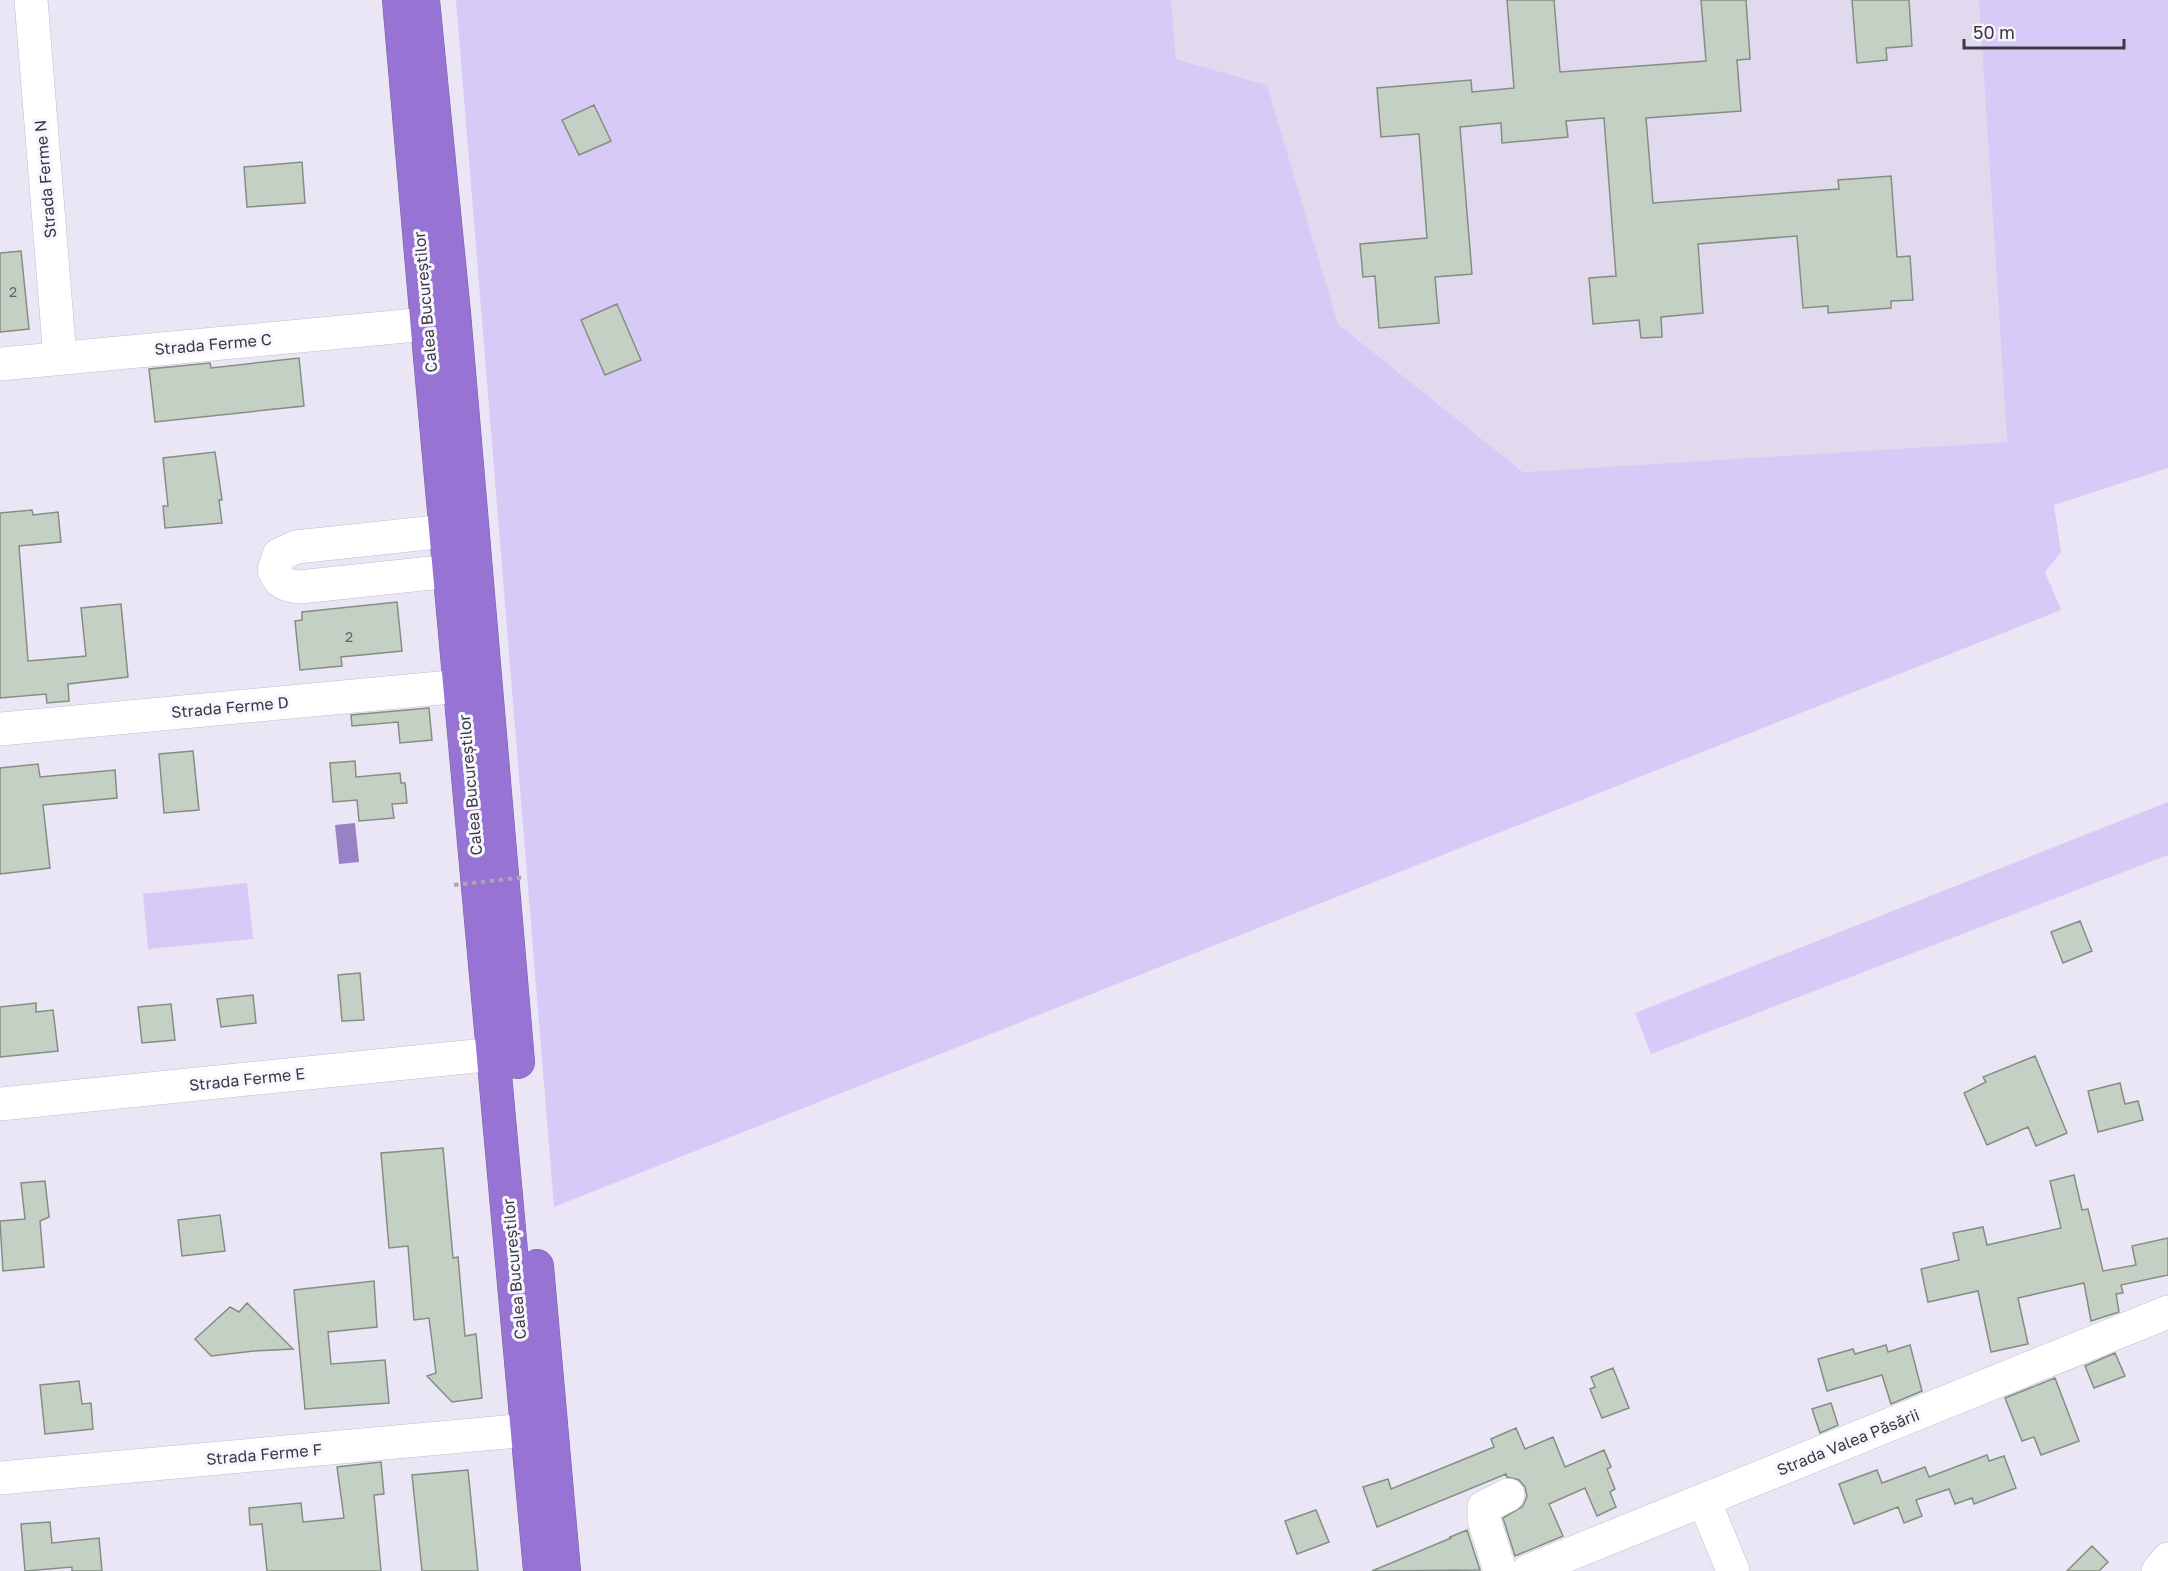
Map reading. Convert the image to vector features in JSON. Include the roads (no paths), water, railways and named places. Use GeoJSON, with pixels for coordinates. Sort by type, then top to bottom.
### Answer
{"type":"FeatureCollection","features":[{"type":"Feature","properties":{"kind":"highway","name":"Calea Bucureștilor"},"geometry":{"type":"LineString","coordinates":[[399,0],[540,1571]]}},
{"type":"Feature","properties":{"kind":"highway","name":"Calea Bucureștilor"},"geometry":{"type":"LineString","coordinates":[[423,0],[454,313],[564,1571]]}},
{"type":"Feature","properties":{"kind":"street","name":"Strada Ferme N"},"geometry":{"type":"LineString","coordinates":[[31,0],[60,358]]}},
{"type":"Feature","properties":{"kind":"street","name":"Strada Ferme C"},"geometry":{"type":"LineString","coordinates":[[0,364],[427,324]]}},
{"type":"Feature","properties":{"kind":"street"},"geometry":{"type":"LineString","coordinates":[[446,531],[296,547],[279,555],[274,570],[277,578],[283,583],[300,587],[450,572]]}},
{"type":"Feature","properties":{"kind":"street","name":"Strada Ferme D"},"geometry":{"type":"LineString","coordinates":[[0,729],[461,686]]}},
{"type":"Feature","properties":{"kind":"street","name":"Strada Ferme E"},"geometry":{"type":"LineString","coordinates":[[0,1104],[495,1054]]}},
{"type":"Feature","properties":{"kind":"street","name":"Strada Valea Păsării"},"geometry":{"type":"LineString","coordinates":[[1528,1571],[2168,1312]]}},
{"type":"Feature","properties":{"kind":"street","name":"Strada Ferme F"},"geometry":{"type":"LineString","coordinates":[[0,1478],[528,1430]]}},
{"type":"Feature","properties":{"kind":"street"},"geometry":{"type":"LineString","coordinates":[[1500,1571],[1484,1520],[1484,1507],[1508,1495]]}},
{"type":"Feature","properties":{"kind":"street"},"geometry":{"type":"LineString","coordinates":[[1704,1500],[1734,1571]]}},
{"type":"Feature","properties":{"kind":"street"},"geometry":{"type":"LineString","coordinates":[[2158,1571],[2168,1559]]}}]}
